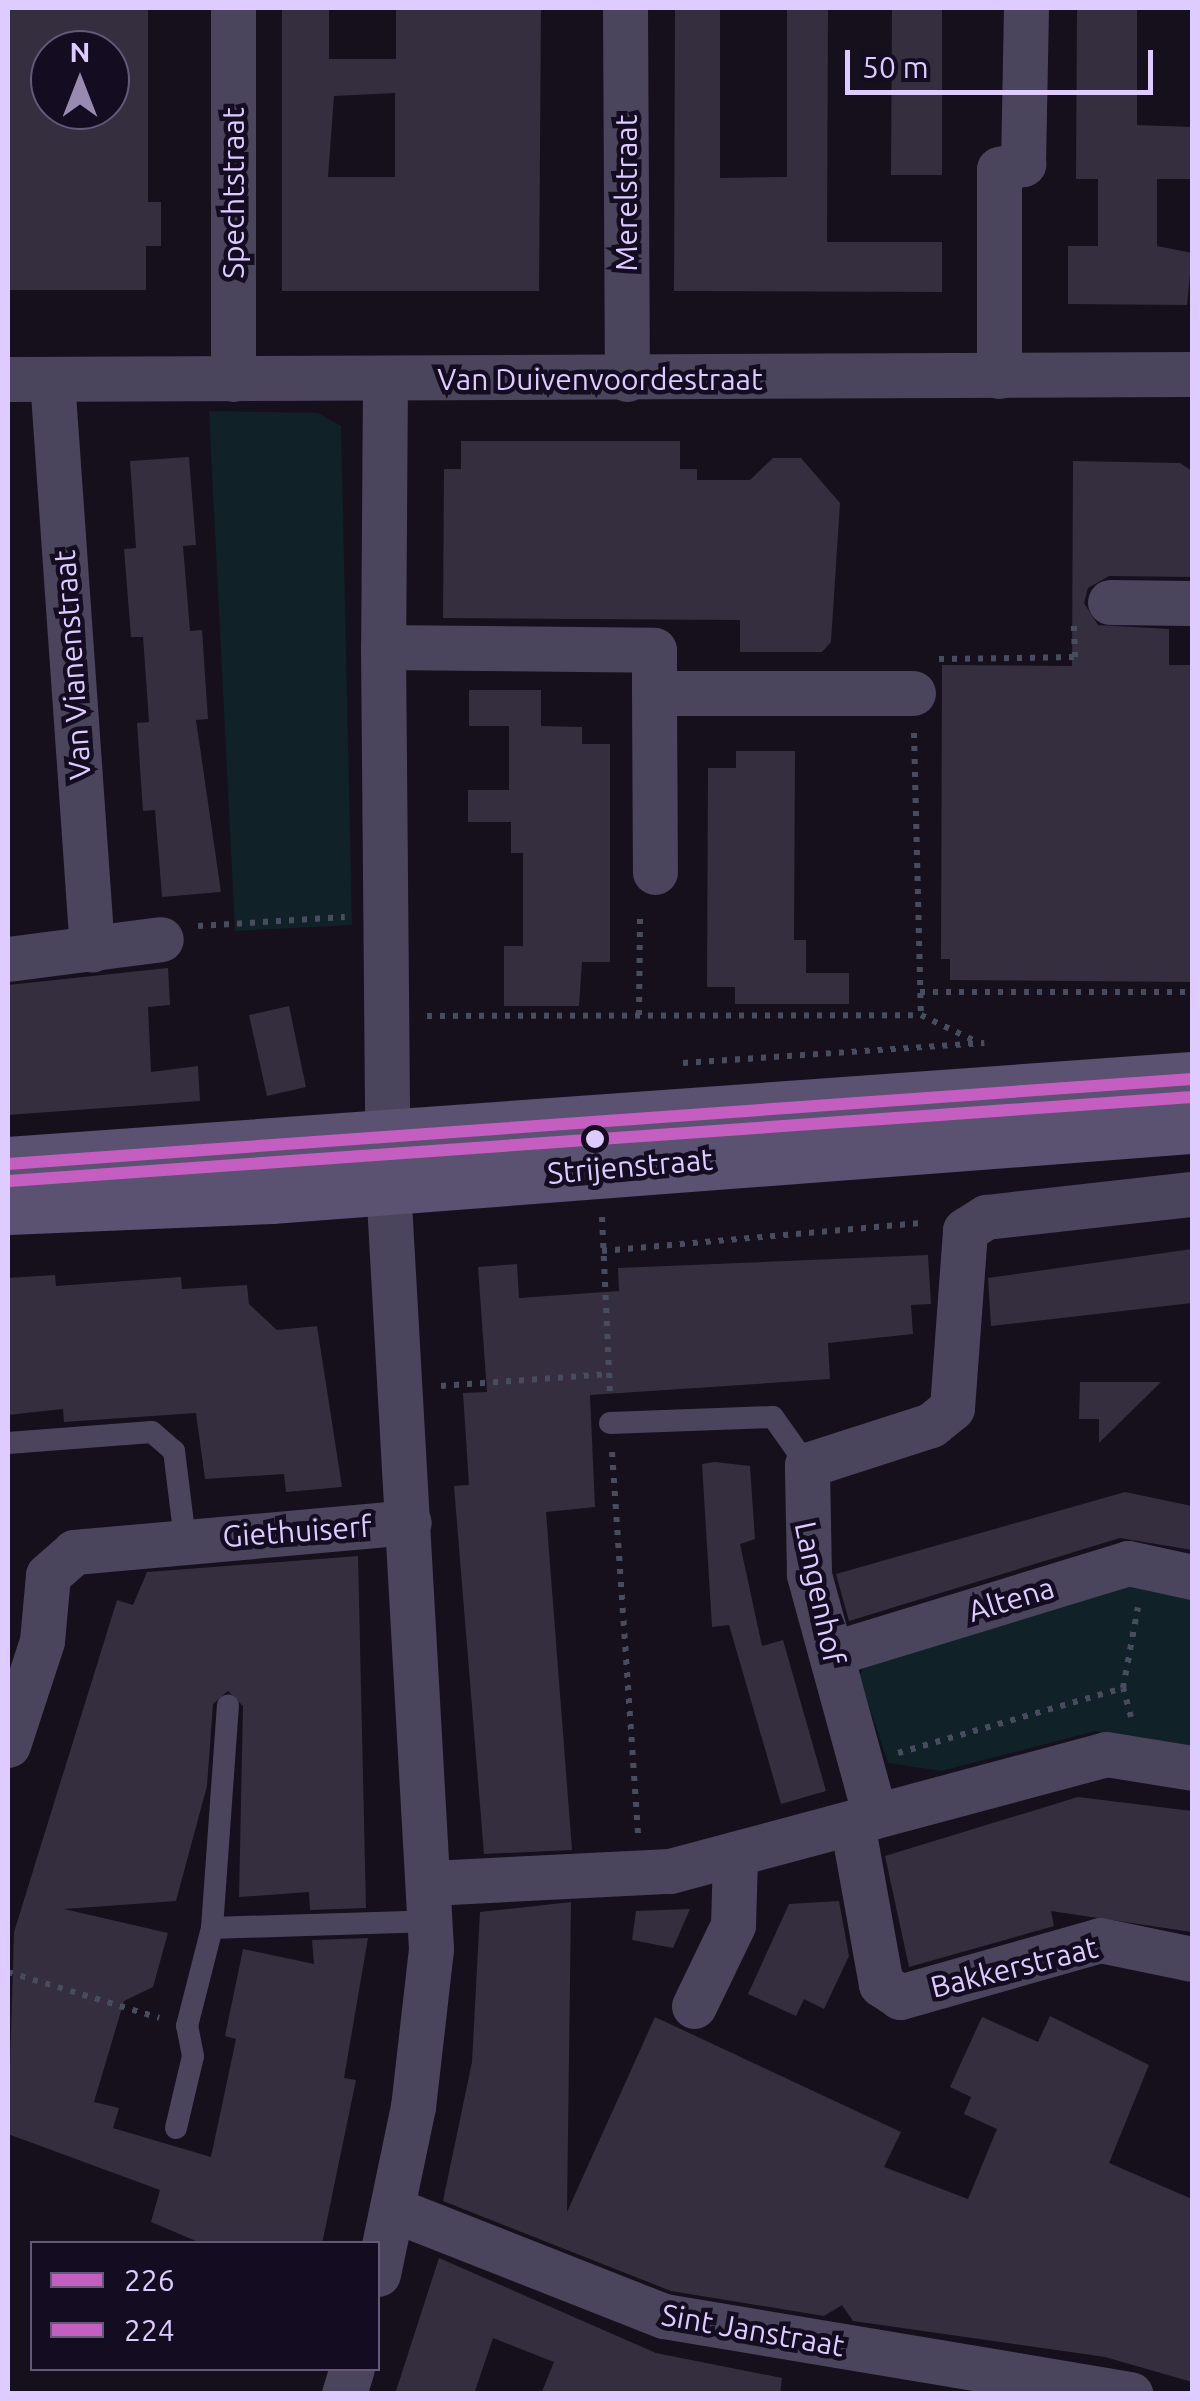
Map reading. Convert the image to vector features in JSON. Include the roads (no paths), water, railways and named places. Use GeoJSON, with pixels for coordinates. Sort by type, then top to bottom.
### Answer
{"type":"FeatureCollection","features":[{"type":"Feature","properties":{"kind":"street","name":"Spechtstraat"},"geometry":{"type":"LineString","coordinates":[[232,8],[232,379]]}},
{"type":"Feature","properties":{"kind":"street","name":"Merelstraat"},"geometry":{"type":"LineString","coordinates":[[625,8],[628,379]]}},
{"type":"Feature","properties":{"kind":"street"},"geometry":{"type":"LineString","coordinates":[[999,376],[999,169],[1024,164],[1026,8]]}},
{"type":"Feature","properties":{"kind":"street","name":"Van Duivenvoordestraat"},"geometry":{"type":"LineString","coordinates":[[8,378],[628,379],[1192,374]]}},
{"type":"Feature","properties":{"kind":"street","name":"Van Vianenstraat"},"geometry":{"type":"LineString","coordinates":[[52,379],[92,950]]}},
{"type":"Feature","properties":{"kind":"street"},"geometry":{"type":"LineString","coordinates":[[380,2265],[428,2004],[430,1902],[387,1159],[383,648],[386,379]]}},
{"type":"Feature","properties":{"kind":"street"},"geometry":{"type":"LineString","coordinates":[[1110,602],[1192,603]]}},
{"type":"Feature","properties":{"kind":"street"},"geometry":{"type":"LineString","coordinates":[[383,648],[654,650],[655,872]]}},
{"type":"Feature","properties":{"kind":"street"},"geometry":{"type":"LineString","coordinates":[[654,693],[913,693]]}},
{"type":"Feature","properties":{"kind":"street"},"geometry":{"type":"LineString","coordinates":[[8,959],[161,939]]}},
{"type":"Feature","properties":{"kind":"street","name":"Strijenstraat"},"geometry":{"type":"LineString","coordinates":[[8,1207],[387,1159],[920,1100],[1192,1078]]}},
{"type":"Feature","properties":{"kind":"street","name":"Strijenstraat"},"geometry":{"type":"LineString","coordinates":[[8,1164],[387,1159],[1192,1126]]}},
{"type":"Feature","properties":{"kind":"street"},"geometry":{"type":"LineString","coordinates":[[807,1465],[931,1425],[952,1408],[965,1230],[986,1217],[1192,1194]]}},
{"type":"Feature","properties":{"kind":"street","name":"Langenhof"},"geometry":{"type":"LineString","coordinates":[[807,1465],[804,1537],[862,1763],[864,1820]]}},
{"type":"Feature","properties":{"kind":"street","name":"Giethuiserf"},"geometry":{"type":"LineString","coordinates":[[8,1745],[42,1641],[48,1576],[74,1552],[185,1539],[409,1522]]}},
{"type":"Feature","properties":{"kind":"street","name":"Altena"},"geometry":{"type":"LineString","coordinates":[[831,1654],[1128,1563],[1192,1577]]}},
{"type":"Feature","properties":{"kind":"street"},"geometry":{"type":"LineString","coordinates":[[430,1902],[735,1856],[1070,1761],[1137,1754],[1192,1768]]}},
{"type":"Feature","properties":{"kind":"street","name":"Bakkerstraat"},"geometry":{"type":"LineString","coordinates":[[864,1820],[881,1984],[900,1997],[1100,1940],[1192,1959]]}},
{"type":"Feature","properties":{"kind":"street"},"geometry":{"type":"LineString","coordinates":[[694,2006],[733,1926],[735,1856]]}},
{"type":"Feature","properties":{"kind":"street","name":"Sint Janstraat"},"geometry":{"type":"LineString","coordinates":[[392,2209],[664,2316],[1131,2394]]}},
{"type":"Feature","properties":{"kind":"lane"},"geometry":{"type":"LineString","coordinates":[[610,1423],[772,1417],[807,1465]]}},
{"type":"Feature","properties":{"kind":"lane","name":"Giethuiserf"},"geometry":{"type":"LineString","coordinates":[[8,1443],[152,1432],[174,1451],[185,1539]]}},
{"type":"Feature","properties":{"kind":"lane"},"geometry":{"type":"LineString","coordinates":[[176,2128],[193,2056],[187,2026],[212,1928],[228,1706]]}},
{"type":"Feature","properties":{"kind":"lane"},"geometry":{"type":"LineString","coordinates":[[212,1928],[430,1902]]}}]}
